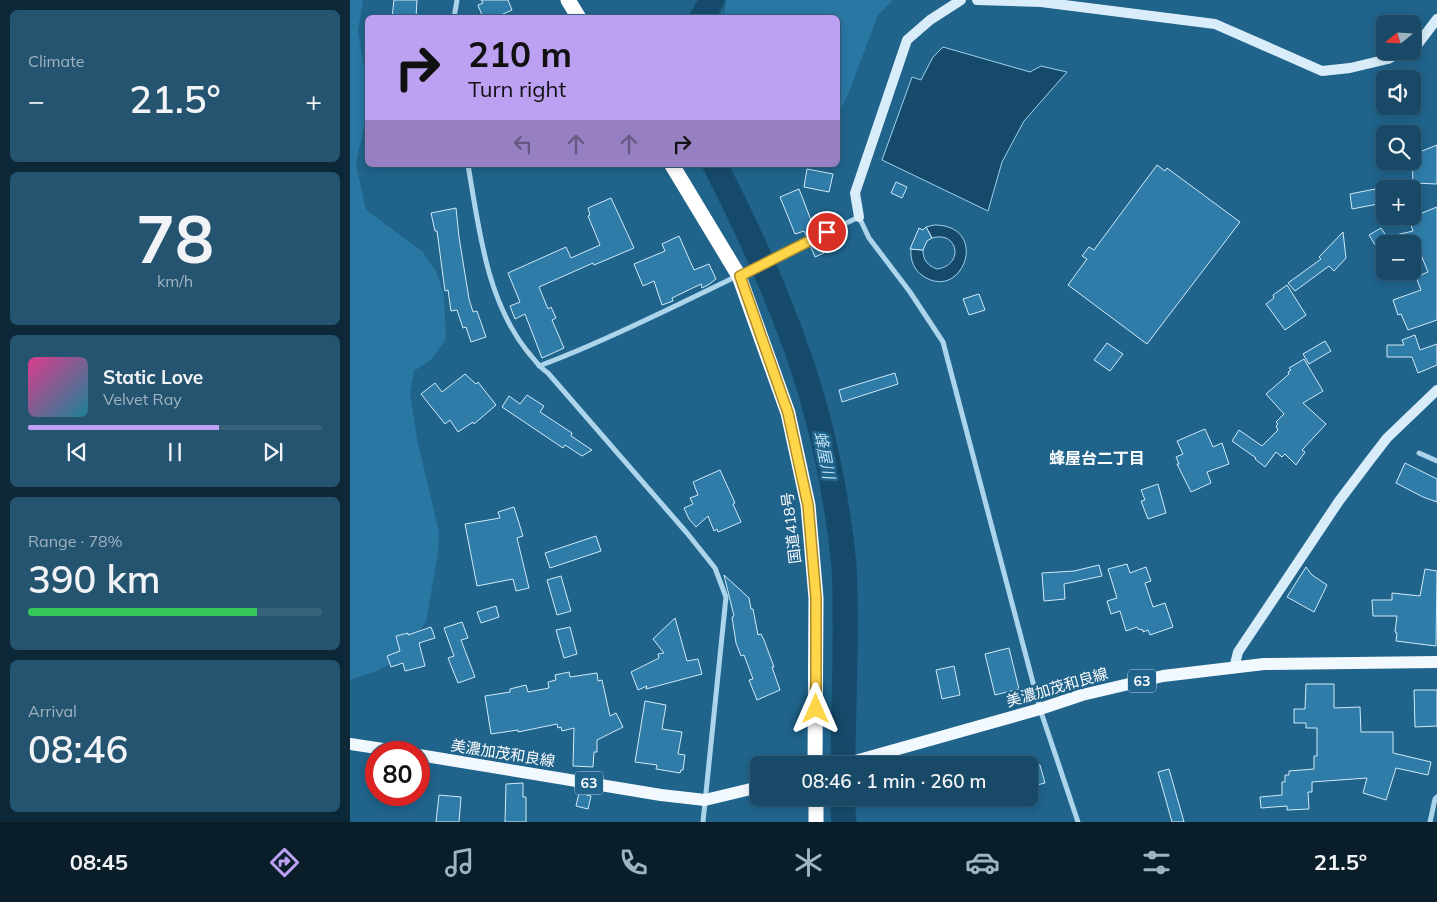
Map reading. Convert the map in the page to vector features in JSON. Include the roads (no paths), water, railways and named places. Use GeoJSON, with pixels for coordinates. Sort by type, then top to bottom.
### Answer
{"type":"FeatureCollection","features":[{"type":"Feature","properties":{"kind":"highway"},"geometry":{"type":"LineString","coordinates":[[568,0],[577,15]]}},
{"type":"Feature","properties":{"kind":"highway","name":"国道418号"},"geometry":{"type":"LineString","coordinates":[[673,167],[740,276],[788,413],[808,505],[816,598],[815,756]]}},
{"type":"Feature","properties":{"kind":"highway"},"geometry":{"type":"LineString","coordinates":[[816,806],[816,822]]}},
{"type":"Feature","properties":{"kind":"main road","name":"美濃加茂和良線"},"geometry":{"type":"LineString","coordinates":[[871,756],[1040,709],[1082,695],[1163,676],[1264,664],[1437,662]]}},
{"type":"Feature","properties":{"kind":"main road"},"geometry":{"type":"LineString","coordinates":[[350,744],[365,746]]}},
{"type":"Feature","properties":{"kind":"main road","name":"美濃加茂和良線"},"geometry":{"type":"LineString","coordinates":[[430,757],[652,794],[705,800],[750,789]]}},
{"type":"Feature","properties":{"kind":"street"},"geometry":{"type":"LineString","coordinates":[[455,15],[458,0]]}},
{"type":"Feature","properties":{"kind":"street"},"geometry":{"type":"LineString","coordinates":[[961,0],[930,20],[907,40],[855,193],[859,217],[868,238],[910,292],[943,342],[1040,709],[1078,822]]}},
{"type":"Feature","properties":{"kind":"street"},"geometry":{"type":"LineString","coordinates":[[977,0],[1041,2],[1215,24],[1322,71],[1350,68],[1384,60]]}},
{"type":"Feature","properties":{"kind":"street"},"geometry":{"type":"LineString","coordinates":[[1421,40],[1437,19]]}},
{"type":"Feature","properties":{"kind":"street"},"geometry":{"type":"LineString","coordinates":[[468,167],[485,262],[501,306],[517,339],[687,533],[715,568],[726,597],[703,822]]}},
{"type":"Feature","properties":{"kind":"street"},"geometry":{"type":"LineString","coordinates":[[539,366],[572,354],[740,276],[859,217]]}},
{"type":"Feature","properties":{"kind":"street"},"geometry":{"type":"LineString","coordinates":[[1234,668],[1238,652],[1339,501],[1387,438],[1437,390]]}},
{"type":"Feature","properties":{"kind":"street"},"geometry":{"type":"LineString","coordinates":[[1419,453],[1437,462]]}},
{"type":"Feature","properties":{"kind":"street"},"geometry":{"type":"LineString","coordinates":[[1430,822],[1437,797]]}},
{"type":"Feature","properties":{"kind":"waterway","name":"蜂屋川"},"geometry":{"type":"LineString","coordinates":[[704,15],[712,0]]}},
{"type":"Feature","properties":{"kind":"waterway","name":"蜂屋川"},"geometry":{"type":"LineString","coordinates":[[716,167],[761,262],[792,337],[809,387],[828,462],[841,539],[844,571],[843,756]]}},
{"type":"Feature","properties":{"kind":"waterway","name":"蜂屋川"},"geometry":{"type":"LineString","coordinates":[[843,806],[844,822]]}},
{"type":"Feature","properties":{"kind":"district","name":"蜂屋台二丁目"},"geometry":{"type":"Point","coordinates":[1097,458]}}]}
